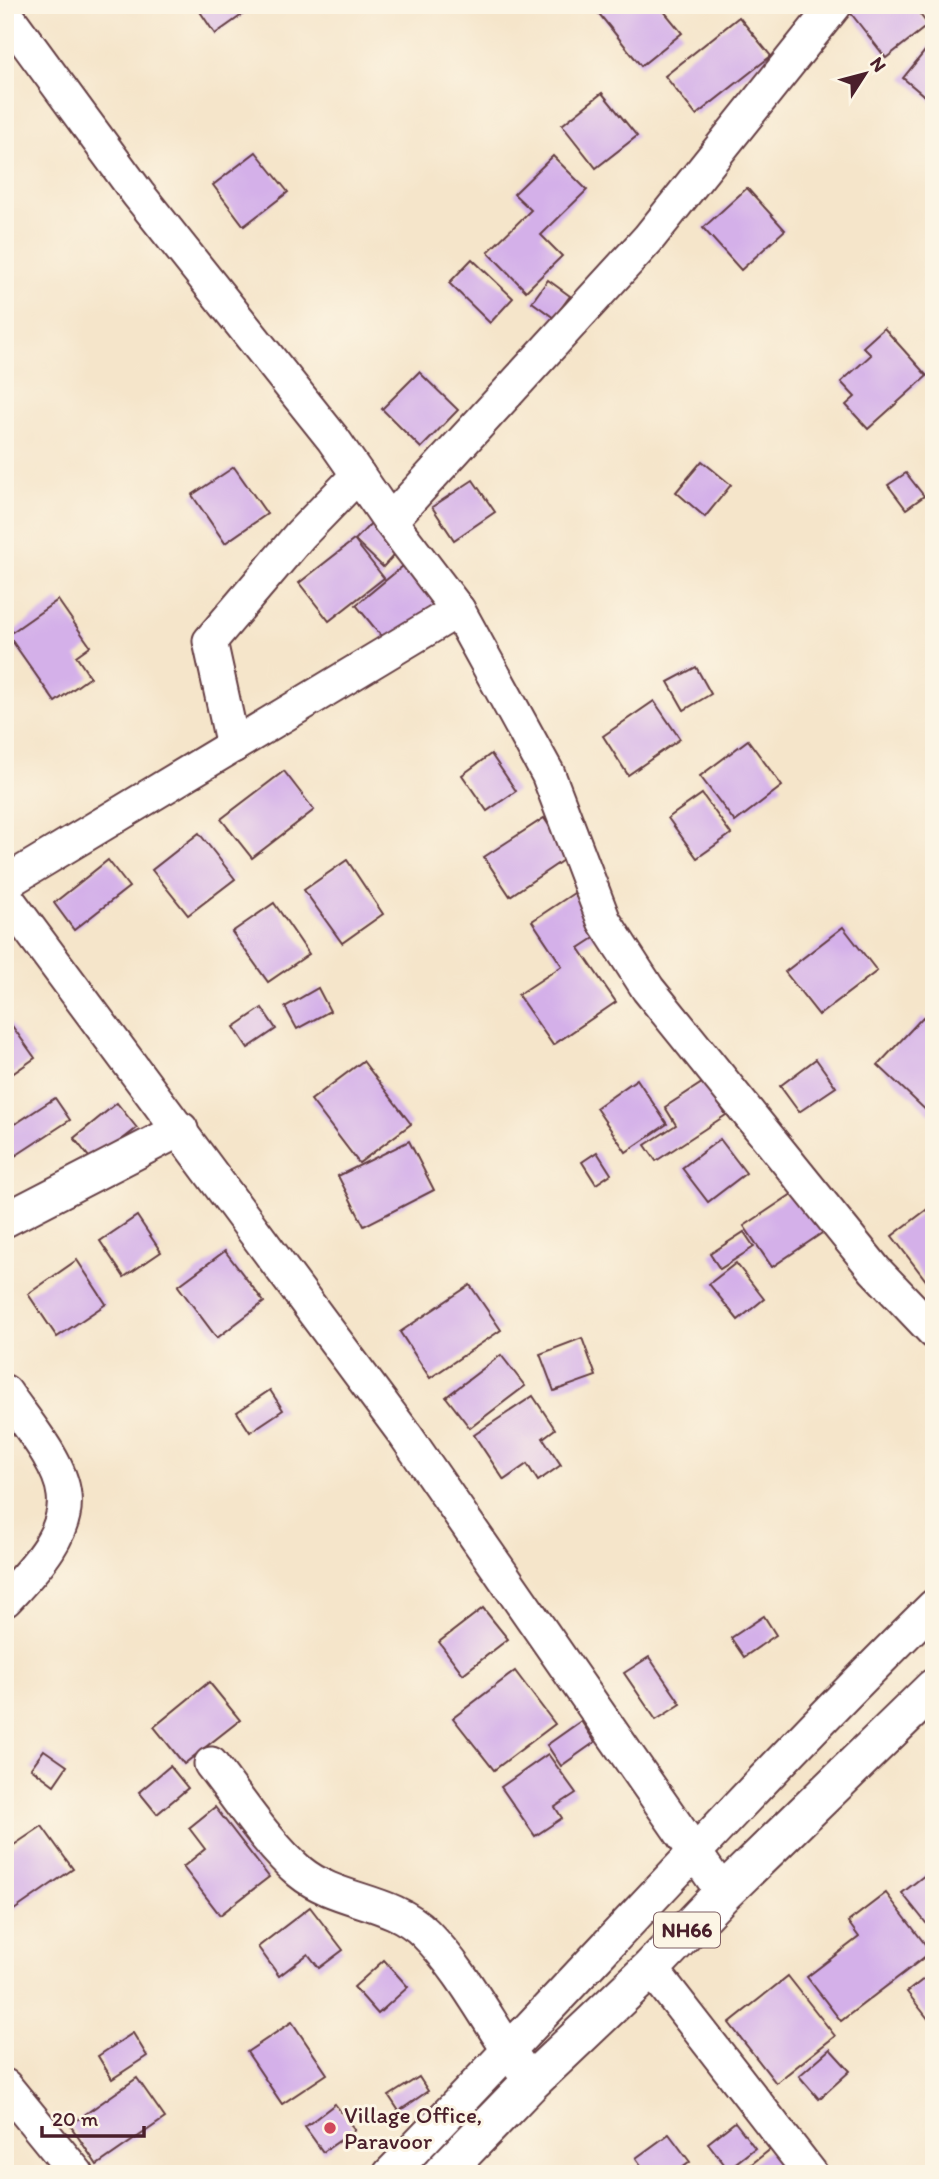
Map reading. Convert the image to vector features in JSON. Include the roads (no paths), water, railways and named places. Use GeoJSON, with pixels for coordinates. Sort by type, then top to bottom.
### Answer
{"type":"FeatureCollection","features":[{"type":"Feature","properties":{"kind":"highway","name":"NH66"},"geometry":{"type":"LineString","coordinates":[[442,2174],[531,2082],[651,1968],[723,1893],[934,1688]]}},
{"type":"Feature","properties":{"kind":"street"},"geometry":{"type":"LineString","coordinates":[[390,521],[648,239],[835,5]]}},
{"type":"Feature","properties":{"kind":"street"},"geometry":{"type":"LineString","coordinates":[[5,13],[138,194],[333,439],[390,521],[458,610],[548,774],[604,921],[648,989],[875,1270],[934,1332]]}},
{"type":"Feature","properties":{"kind":"street"},"geometry":{"type":"LineString","coordinates":[[233,746],[210,641],[300,534],[358,475]]}},
{"type":"Feature","properties":{"kind":"street"},"geometry":{"type":"LineString","coordinates":[[5,883],[458,610]]}},
{"type":"Feature","properties":{"kind":"street"},"geometry":{"type":"LineString","coordinates":[[5,896],[181,1129],[406,1436],[723,1893]]}},
{"type":"Feature","properties":{"kind":"street"},"geometry":{"type":"LineString","coordinates":[[5,1220],[181,1129]]}},
{"type":"Feature","properties":{"kind":"street"},"geometry":{"type":"LineString","coordinates":[[5,1392],[54,1465],[64,1495],[59,1526],[38,1564],[5,1600]]}},
{"type":"Feature","properties":{"kind":"street"},"geometry":{"type":"LineString","coordinates":[[390,2174],[509,2052],[851,1687],[934,1606]]}},
{"type":"Feature","properties":{"kind":"street"},"geometry":{"type":"LineString","coordinates":[[211,1764],[301,1872],[330,1888],[396,1913],[423,1931],[449,1960],[531,2082]]}},
{"type":"Feature","properties":{"kind":"street"},"geometry":{"type":"LineString","coordinates":[[651,1968],[811,2174]]}},
{"type":"Feature","properties":{"kind":"street"},"geometry":{"type":"LineString","coordinates":[[5,2086],[77,2174]]}},
{"type":"Feature","properties":{"kind":"place","name":"Village Office, Paravoor"},"geometry":{"type":"Point","coordinates":[330,2128]}}]}
